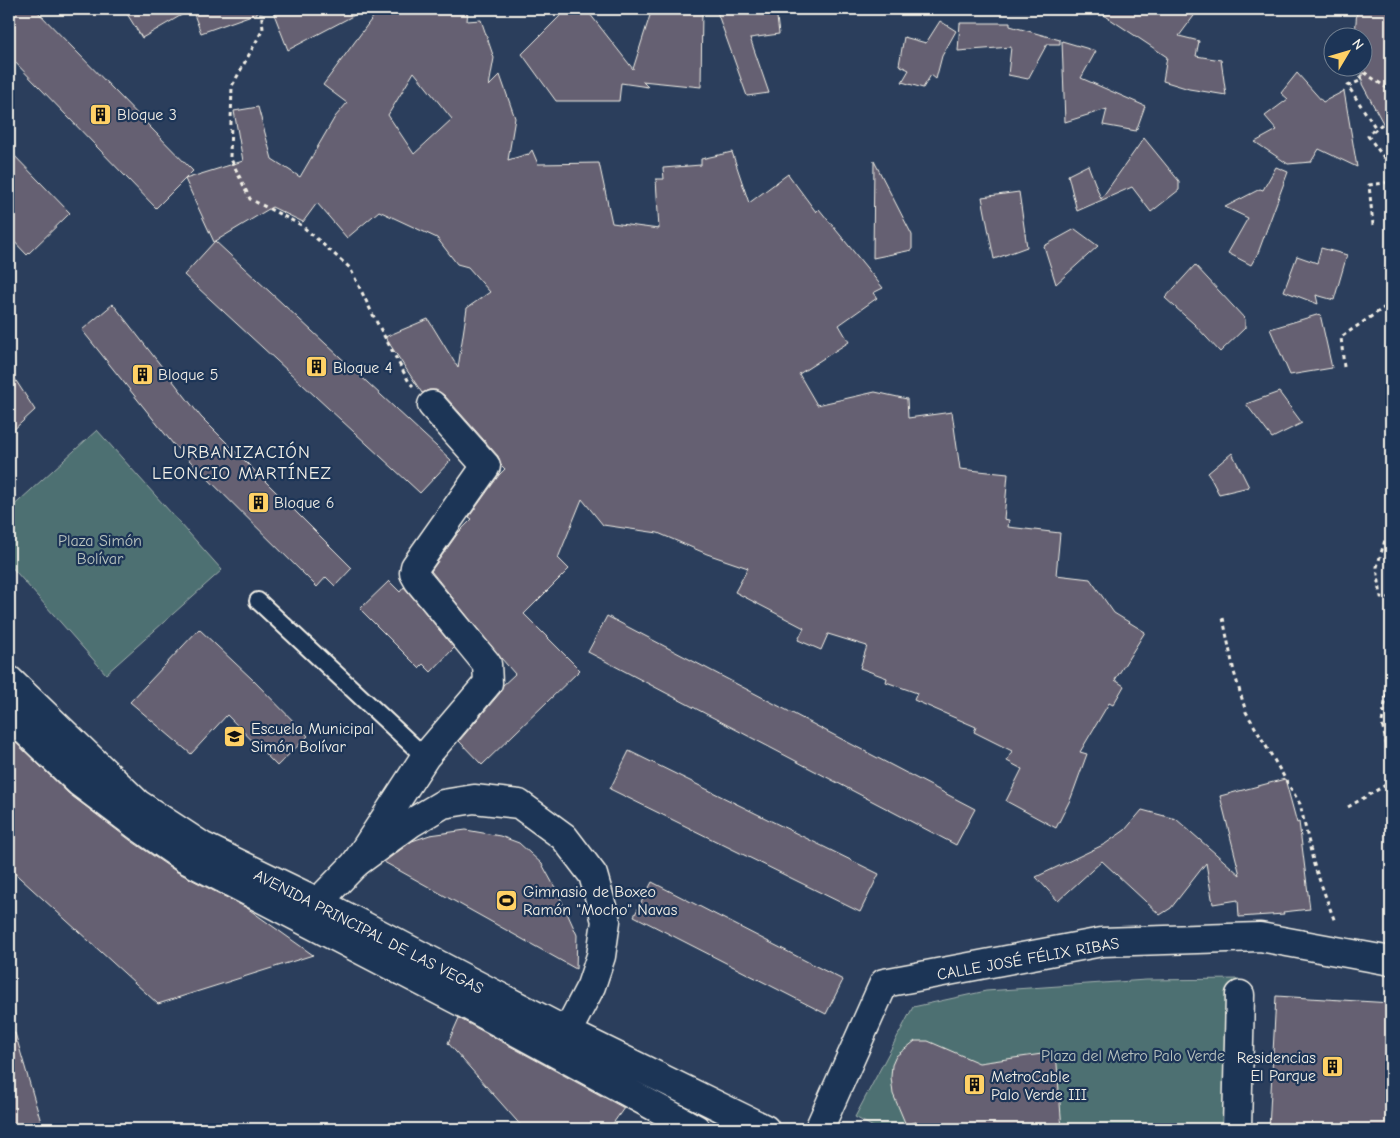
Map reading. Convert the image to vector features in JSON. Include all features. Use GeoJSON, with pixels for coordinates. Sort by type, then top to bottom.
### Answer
{"type":"FeatureCollection","features":[{"type":"Feature","properties":{"kind":"street"},"geometry":{"type":"LineString","coordinates":[[356,863],[425,757],[488,683],[487,664],[414,573],[415,567],[486,466],[432,405]]}},
{"type":"Feature","properties":{"kind":"street","name":"AVENIDA PRINCIPAL DE LAS VEGAS"},"geometry":{"type":"LineString","coordinates":[[9,680],[138,804],[202,846],[318,902],[567,1032],[765,1129]]}},
{"type":"Feature","properties":{"kind":"street","name":"AVENIDA PRINCIPAL DE LAS VEGAS"},"geometry":{"type":"LineString","coordinates":[[9,715],[79,782],[184,858],[469,1006],[696,1129]]}},
{"type":"Feature","properties":{"kind":"street"},"geometry":{"type":"LineString","coordinates":[[318,902],[356,863],[411,823],[443,804],[474,799],[519,804],[564,837],[594,875],[606,921],[601,956],[591,986],[567,1032]]}},
{"type":"Feature","properties":{"kind":"street","name":"CALLE JOSÉ FÉLIX RIBAS"},"geometry":{"type":"LineString","coordinates":[[819,1129],[884,983],[1102,942],[1260,936],[1391,961]]}},
{"type":"Feature","properties":{"kind":"street"},"geometry":{"type":"LineString","coordinates":[[1236,1129],[1240,995]]}},
{"type":"Feature","properties":{"kind":"lane"},"geometry":{"type":"LineString","coordinates":[[258,601],[425,757]]}},
{"type":"Feature","properties":{"kind":"path"},"geometry":{"type":"LineString","coordinates":[[261,9],[263,29],[232,86],[230,157],[250,199],[301,225],[350,268],[409,382],[432,405]]}},
{"type":"Feature","properties":{"kind":"path"},"geometry":{"type":"LineString","coordinates":[[1368,136],[1375,126],[1348,86],[1362,80],[1358,68],[1391,91]]}},
{"type":"Feature","properties":{"kind":"path"},"geometry":{"type":"LineString","coordinates":[[1368,136],[1391,116]]}},
{"type":"Feature","properties":{"kind":"path"},"geometry":{"type":"LineString","coordinates":[[1368,136],[1391,167]]}},
{"type":"Feature","properties":{"kind":"path"},"geometry":{"type":"LineString","coordinates":[[1373,225],[1368,185],[1391,182]]}},
{"type":"Feature","properties":{"kind":"path"},"geometry":{"type":"LineString","coordinates":[[1344,368],[1341,337],[1391,303]]}},
{"type":"Feature","properties":{"kind":"path"},"geometry":{"type":"LineString","coordinates":[[1391,536],[1385,540],[1377,567],[1381,597],[1391,598]]}},
{"type":"Feature","properties":{"kind":"path"},"geometry":{"type":"LineString","coordinates":[[1223,618],[1234,672],[1246,712],[1300,804],[1314,865],[1335,922],[1343,926]]}},
{"type":"Feature","properties":{"kind":"path"},"geometry":{"type":"LineString","coordinates":[[1391,680],[1388,682],[1382,723],[1391,766]]}},
{"type":"Feature","properties":{"kind":"path"},"geometry":{"type":"LineString","coordinates":[[1348,807],[1391,782]]}},
{"type":"Feature","properties":{"kind":"green space","name":"Plaza Simón Bolívar"},"geometry":{"type":"Polygon","coordinates":[[[97,430],[222,570],[106,674],[9,564],[9,510],[97,430]]]}},
{"type":"Feature","properties":{"kind":"green space","name":"Plaza del Metro Palo Verde"},"geometry":{"type":"Polygon","coordinates":[[[1239,979],[1239,1129],[877,1129],[855,1117],[913,1007],[986,991],[1146,980],[1239,979]]]}},
{"type":"Feature","properties":{"kind":"building","name":"Bloque 3"},"geometry":{"type":"Polygon","coordinates":[[[9,9],[35,9],[193,171],[156,208],[9,56],[9,9]]]}},
{"type":"Feature","properties":{"kind":"building"},"geometry":{"type":"Polygon","coordinates":[[[124,9],[192,9],[142,38],[124,9]]]}},
{"type":"Feature","properties":{"kind":"building"},"geometry":{"type":"Polygon","coordinates":[[[192,9],[260,9],[260,12],[201,33],[192,9]]]}},
{"type":"Feature","properties":{"kind":"building"},"geometry":{"type":"Polygon","coordinates":[[[272,9],[366,9],[288,50],[272,9]]]}},
{"type":"Feature","properties":{"kind":"building"},"geometry":{"type":"Polygon","coordinates":[[[379,9],[468,9],[467,21],[481,20],[494,58],[489,86],[500,75],[515,118],[508,160],[528,155],[532,150],[538,164],[599,163],[612,223],[659,229],[656,179],[664,179],[663,168],[701,165],[701,159],[732,152],[749,203],[788,174],[816,212],[819,209],[883,288],[873,293],[877,298],[839,325],[849,342],[799,374],[817,405],[875,392],[907,399],[908,418],[952,412],[960,469],[1008,474],[1004,519],[1009,520],[1008,527],[1060,533],[1056,575],[1090,579],[1114,613],[1145,632],[1115,680],[1124,686],[1113,705],[1109,703],[1080,752],[1087,754],[1071,798],[1056,828],[1006,801],[1022,769],[1007,761],[1012,751],[974,732],[976,727],[914,700],[917,693],[886,682],[887,678],[860,668],[867,646],[828,634],[821,650],[798,640],[804,628],[735,592],[748,568],[707,554],[658,533],[603,525],[582,499],[558,558],[569,569],[524,614],[580,670],[482,765],[459,741],[500,693],[502,686],[515,674],[431,571],[458,533],[472,519],[469,517],[505,469],[501,465],[498,456],[444,395],[436,390],[422,393],[385,337],[428,319],[458,368],[467,308],[490,292],[468,267],[457,264],[437,238],[379,211],[347,238],[317,203],[303,222],[272,207],[214,242],[185,179],[243,161],[234,111],[258,107],[272,159],[300,177],[335,117],[347,103],[323,85],[379,9]],[[414,72],[388,115],[414,154],[452,119],[414,72]]]}},
{"type":"Feature","properties":{"kind":"building"},"geometry":{"type":"Polygon","coordinates":[[[567,9],[586,9],[633,69],[652,9],[702,9],[701,87],[642,81],[648,87],[621,83],[619,101],[556,101],[522,54],[567,9]]]}},
{"type":"Feature","properties":{"kind":"building"},"geometry":{"type":"Polygon","coordinates":[[[716,9],[776,9],[779,34],[750,38],[769,93],[747,96],[716,9]]]}},
{"type":"Feature","properties":{"kind":"building"},"geometry":{"type":"Polygon","coordinates":[[[1095,9],[1199,9],[1179,36],[1199,41],[1196,56],[1221,60],[1226,95],[1189,89],[1163,81],[1167,57],[1095,9]]]}},
{"type":"Feature","properties":{"kind":"building"},"geometry":{"type":"Polygon","coordinates":[[[1357,9],[1391,9],[1391,138],[1362,84],[1362,78],[1372,78],[1372,28],[1356,28],[1357,9]]]}},
{"type":"Feature","properties":{"kind":"building"},"geometry":{"type":"Polygon","coordinates":[[[940,21],[956,31],[942,56],[936,79],[931,75],[923,88],[902,82],[909,70],[899,65],[904,37],[926,43],[940,21]]]}},
{"type":"Feature","properties":{"kind":"building"},"geometry":{"type":"Polygon","coordinates":[[[960,23],[1010,23],[1010,26],[1060,40],[1060,44],[1047,44],[1028,79],[1008,75],[1011,47],[958,51],[960,23]]]}},
{"type":"Feature","properties":{"kind":"building"},"geometry":{"type":"Polygon","coordinates":[[[1062,41],[1096,51],[1081,78],[1145,106],[1136,131],[1103,125],[1107,109],[1065,122],[1062,41]]]}},
{"type":"Feature","properties":{"kind":"building"},"geometry":{"type":"Polygon","coordinates":[[[1297,73],[1323,102],[1344,91],[1357,167],[1319,149],[1311,162],[1288,164],[1255,142],[1277,130],[1265,116],[1288,99],[1281,93],[1297,73]]]}},
{"type":"Feature","properties":{"kind":"building"},"geometry":{"type":"Polygon","coordinates":[[[1144,138],[1179,181],[1179,190],[1151,212],[1132,187],[1077,211],[1068,175],[1088,165],[1101,199],[1144,138]]]}},
{"type":"Feature","properties":{"kind":"building"},"geometry":{"type":"Polygon","coordinates":[[[9,150],[70,213],[27,255],[9,236],[9,150]]]}},
{"type":"Feature","properties":{"kind":"building"},"geometry":{"type":"Polygon","coordinates":[[[874,161],[912,235],[912,250],[873,258],[874,161]]]}},
{"type":"Feature","properties":{"kind":"building"},"geometry":{"type":"Polygon","coordinates":[[[1276,167],[1288,172],[1258,253],[1251,265],[1228,253],[1248,218],[1225,207],[1260,189],[1263,190],[1276,167]]]}},
{"type":"Feature","properties":{"kind":"building"},"geometry":{"type":"Polygon","coordinates":[[[1019,192],[1027,247],[994,259],[982,197],[1019,192]]]}},
{"type":"Feature","properties":{"kind":"building"},"geometry":{"type":"Polygon","coordinates":[[[1075,229],[1098,246],[1056,284],[1044,246],[1075,229]]]}},
{"type":"Feature","properties":{"kind":"building","name":"Bloque 4"},"geometry":{"type":"Polygon","coordinates":[[[215,241],[451,460],[420,493],[184,275],[215,241]]]}},
{"type":"Feature","properties":{"kind":"building"},"geometry":{"type":"Polygon","coordinates":[[[1321,248],[1347,255],[1334,300],[1316,295],[1318,304],[1284,291],[1297,256],[1317,263],[1321,248]]]}},
{"type":"Feature","properties":{"kind":"building"},"geometry":{"type":"Polygon","coordinates":[[[1195,265],[1245,319],[1245,328],[1220,352],[1194,324],[1165,298],[1195,265]]]}},
{"type":"Feature","properties":{"kind":"building"},"geometry":{"type":"Polygon","coordinates":[[[113,304],[201,417],[352,568],[335,586],[326,577],[317,587],[173,444],[82,330],[113,304]]]}},
{"type":"Feature","properties":{"kind":"building"},"geometry":{"type":"Polygon","coordinates":[[[1320,314],[1332,368],[1290,375],[1270,329],[1320,314]]]}},
{"type":"Feature","properties":{"kind":"building"},"geometry":{"type":"Polygon","coordinates":[[[9,370],[35,410],[9,434],[9,370]]]}},
{"type":"Feature","properties":{"kind":"building"},"geometry":{"type":"Polygon","coordinates":[[[1279,392],[1302,423],[1272,438],[1246,404],[1279,392]]]}},
{"type":"Feature","properties":{"kind":"building"},"geometry":{"type":"Polygon","coordinates":[[[1232,453],[1249,487],[1219,494],[1208,473],[1232,453]]]}},
{"type":"Feature","properties":{"kind":"building"},"geometry":{"type":"Polygon","coordinates":[[[389,581],[400,592],[404,587],[454,648],[431,672],[423,664],[419,668],[360,609],[389,581]]]}},
{"type":"Feature","properties":{"kind":"building"},"geometry":{"type":"Polygon","coordinates":[[[607,616],[975,809],[956,845],[588,652],[607,616]]]}},
{"type":"Feature","properties":{"kind":"building"},"geometry":{"type":"Polygon","coordinates":[[[199,629],[308,736],[277,766],[227,715],[191,754],[130,702],[199,629]]]}},
{"type":"Feature","properties":{"kind":"building"},"geometry":{"type":"Polygon","coordinates":[[[9,736],[68,793],[130,840],[177,872],[247,908],[313,955],[158,1004],[9,868],[9,736]]]}},
{"type":"Feature","properties":{"kind":"building"},"geometry":{"type":"Polygon","coordinates":[[[629,751],[879,874],[860,912],[610,789],[629,751]]]}},
{"type":"Feature","properties":{"kind":"building"},"geometry":{"type":"Polygon","coordinates":[[[1285,779],[1297,823],[1299,822],[1310,909],[1283,912],[1284,914],[1239,917],[1238,900],[1213,904],[1206,863],[1171,908],[1160,915],[1102,861],[1058,901],[1036,877],[1105,844],[1125,830],[1142,810],[1176,819],[1240,875],[1220,796],[1285,779]]]}},
{"type":"Feature","properties":{"kind":"building","name":"Gimnasio de Boxeo Ramón \"Mocho\" Navas"},"geometry":{"type":"Polygon","coordinates":[[[466,830],[500,836],[519,843],[542,864],[558,893],[577,935],[576,969],[384,862],[412,841],[430,835],[466,830]]]}},
{"type":"Feature","properties":{"kind":"building"},"geometry":{"type":"Polygon","coordinates":[[[652,882],[843,980],[826,1014],[634,916],[652,882]]]}},
{"type":"Feature","properties":{"kind":"building","name":"Residencias El Parque"},"geometry":{"type":"Polygon","coordinates":[[[1276,996],[1391,1003],[1391,1129],[1269,1129],[1276,996]]]}},
{"type":"Feature","properties":{"kind":"building"},"geometry":{"type":"Polygon","coordinates":[[[459,1018],[624,1108],[609,1129],[524,1129],[448,1043],[459,1018]]]}},
{"type":"Feature","properties":{"kind":"building"},"geometry":{"type":"Polygon","coordinates":[[[9,1033],[15,1033],[43,1129],[9,1129],[9,1033]]]}},
{"type":"Feature","properties":{"kind":"building","name":"MetroCable Palo Verde III"},"geometry":{"type":"Polygon","coordinates":[[[915,1041],[928,1041],[979,1063],[1056,1052],[1062,1129],[919,1129],[916,1122],[906,1125],[893,1094],[892,1065],[896,1056],[915,1041]]]}},
{"type":"Feature","properties":{"kind":"place","name":"Bloque 3"},"geometry":{"type":"Point","coordinates":[101,114]}},
{"type":"Feature","properties":{"kind":"place","name":"Bloque 4"},"geometry":{"type":"Point","coordinates":[317,367]}},
{"type":"Feature","properties":{"kind":"place","name":"Bloque 5"},"geometry":{"type":"Point","coordinates":[142,374]}},
{"type":"Feature","properties":{"kind":"place","name":"Bloque 6"},"geometry":{"type":"Point","coordinates":[258,502]}},
{"type":"Feature","properties":{"kind":"place","name":"Escuela Municipal Simón Bolívar"},"geometry":{"type":"Point","coordinates":[235,737]}},
{"type":"Feature","properties":{"kind":"place","name":"Gimnasio de Boxeo Ramón \"Mocho\" Navas"},"geometry":{"type":"Point","coordinates":[507,900]}},
{"type":"Feature","properties":{"kind":"place","name":"Residencias El Parque"},"geometry":{"type":"Point","coordinates":[1332,1066]}},
{"type":"Feature","properties":{"kind":"place","name":"MetroCable Palo Verde III"},"geometry":{"type":"Point","coordinates":[975,1085]}},
{"type":"Feature","properties":{"kind":"district","name":"URBANIZACIÓN LEONCIO MARTÍNEZ"},"geometry":{"type":"Point","coordinates":[242,462]}}]}
